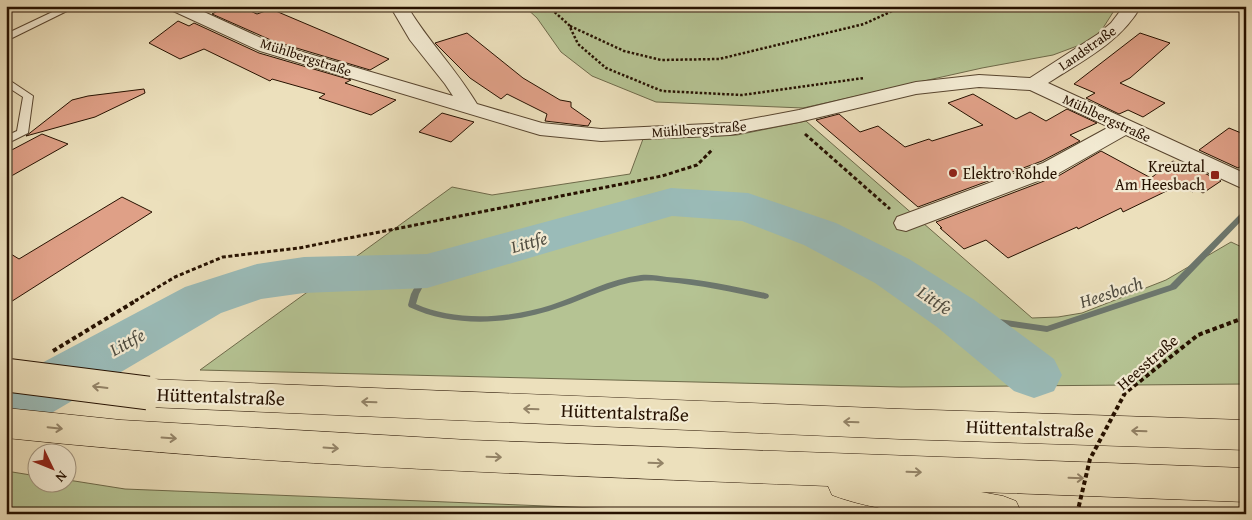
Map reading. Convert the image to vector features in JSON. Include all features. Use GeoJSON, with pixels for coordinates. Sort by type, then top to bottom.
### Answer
{"type":"FeatureCollection","features":[{"type":"Feature","properties":{"kind":"highway","name":"Hüttentalstraße"},"geometry":{"type":"LineString","coordinates":[[6,375],[148,393],[880,423],[1246,435]]}},
{"type":"Feature","properties":{"kind":"highway"},"geometry":{"type":"LineString","coordinates":[[1188,433],[1246,416]]}},
{"type":"Feature","properties":{"kind":"highway"},"geometry":{"type":"LineString","coordinates":[[6,423],[120,435],[469,456],[1246,485]]}},
{"type":"Feature","properties":{"kind":"highway"},"geometry":{"type":"LineString","coordinates":[[760,467],[1003,514]]}},
{"type":"Feature","properties":{"kind":"street","name":"Mühlbergstraße"},"geometry":{"type":"LineString","coordinates":[[177,6],[266,47],[540,128],[601,135],[730,130],[916,88],[979,81],[1034,84],[1246,183]]}},
{"type":"Feature","properties":{"kind":"street"},"geometry":{"type":"LineString","coordinates":[[398,6],[416,36],[454,82],[469,107]]}},
{"type":"Feature","properties":{"kind":"street","name":"Landstraße"},"geometry":{"type":"LineString","coordinates":[[1034,84],[1113,31],[1130,16],[1133,6]]}},
{"type":"Feature","properties":{"kind":"street"},"geometry":{"type":"LineString","coordinates":[[906,222],[1050,168],[1125,127]]}},
{"type":"Feature","properties":{"kind":"lane"},"geometry":{"type":"LineString","coordinates":[[6,38],[73,6]]}},
{"type":"Feature","properties":{"kind":"lane"},"geometry":{"type":"LineString","coordinates":[[6,80],[28,96],[22,133],[6,141]]}},
{"type":"Feature","properties":{"kind":"path"},"geometry":{"type":"LineString","coordinates":[[548,6],[569,25],[624,51],[661,60],[719,58],[864,24],[903,6]]}},
{"type":"Feature","properties":{"kind":"path"},"geometry":{"type":"LineString","coordinates":[[569,25],[578,44],[606,68],[662,91],[742,95],[867,78]]}},
{"type":"Feature","properties":{"kind":"path"},"geometry":{"type":"LineString","coordinates":[[788,118],[906,222]]}},
{"type":"Feature","properties":{"kind":"path"},"geometry":{"type":"LineString","coordinates":[[46,356],[78,334],[175,277],[223,257],[299,248],[662,176],[697,165],[730,130]]}},
{"type":"Feature","properties":{"kind":"path","name":"Heesstraße"},"geometry":{"type":"LineString","coordinates":[[1077,514],[1090,459],[1125,393],[1198,335],[1246,317]]}},
{"type":"Feature","properties":{"kind":"green space"},"geometry":{"type":"Polygon","coordinates":[[[524,6],[1117,6],[1096,39],[1053,55],[982,68],[803,108],[656,102],[592,76],[561,52],[537,18],[524,6]]]}},
{"type":"Feature","properties":{"kind":"green space"},"geometry":{"type":"Polygon","coordinates":[[[806,121],[1032,318],[1058,317],[1082,313],[1166,280],[1231,242],[1246,249],[1246,384],[901,387],[200,370],[452,187],[492,195],[630,174],[643,139],[737,135],[806,121]]]}},
{"type":"Feature","properties":{"kind":"green space"},"geometry":{"type":"Polygon","coordinates":[[[6,471],[28,475],[28,492],[78,492],[78,482],[125,489],[743,514],[6,514],[6,471]]]}},
{"type":"Feature","properties":{"kind":"building"},"geometry":{"type":"Polygon","coordinates":[[[227,6],[239,6],[257,14],[271,9],[389,59],[370,70],[273,41],[212,14],[227,6]]]}},
{"type":"Feature","properties":{"kind":"building"},"geometry":{"type":"Polygon","coordinates":[[[178,21],[189,26],[194,23],[259,53],[351,80],[345,83],[396,100],[371,115],[319,98],[325,94],[272,79],[270,81],[204,49],[180,59],[149,43],[178,21]]]}},
{"type":"Feature","properties":{"kind":"building"},"geometry":{"type":"Polygon","coordinates":[[[467,33],[523,78],[560,100],[571,102],[571,107],[591,121],[588,126],[545,121],[547,114],[507,94],[501,99],[470,78],[435,43],[467,33]]]}},
{"type":"Feature","properties":{"kind":"building"},"geometry":{"type":"Polygon","coordinates":[[[1140,33],[1170,43],[1130,78],[1120,83],[1165,103],[1143,117],[1128,110],[1119,114],[1086,98],[1095,93],[1074,84],[1140,33]]]}},
{"type":"Feature","properties":{"kind":"building"},"geometry":{"type":"Polygon","coordinates":[[[144,89],[145,93],[95,117],[26,136],[72,100],[88,96],[144,89]]]}},
{"type":"Feature","properties":{"kind":"building"},"geometry":{"type":"Polygon","coordinates":[[[973,94],[1016,119],[1030,112],[1046,121],[1067,109],[1097,123],[1070,135],[1080,141],[1042,161],[918,207],[816,120],[839,114],[860,132],[878,126],[905,147],[929,139],[932,141],[983,125],[948,103],[973,94]]]}},
{"type":"Feature","properties":{"kind":"building"},"geometry":{"type":"Polygon","coordinates":[[[442,113],[474,122],[451,142],[419,132],[442,113]]]}},
{"type":"Feature","properties":{"kind":"building"},"geometry":{"type":"Polygon","coordinates":[[[1229,128],[1246,135],[1246,163],[1238,168],[1199,150],[1229,128]]]}},
{"type":"Feature","properties":{"kind":"building"},"geometry":{"type":"Polygon","coordinates":[[[42,134],[68,144],[6,179],[6,153],[42,134]]]}},
{"type":"Feature","properties":{"kind":"building"},"geometry":{"type":"Polygon","coordinates":[[[1101,151],[1151,178],[1173,161],[1180,165],[1183,163],[1221,181],[1203,193],[1196,189],[1193,192],[1179,185],[1123,212],[1121,208],[1078,229],[1077,227],[1008,258],[986,240],[964,249],[940,228],[942,228],[936,222],[1060,175],[1101,151]]]}},
{"type":"Feature","properties":{"kind":"building"},"geometry":{"type":"Polygon","coordinates":[[[122,197],[152,212],[6,305],[6,251],[19,259],[122,197]]]}},
{"type":"Feature","properties":{"kind":"waterway","name":"Littfe"},"geometry":{"type":"LineString","coordinates":[[6,410],[203,300],[257,282],[304,275],[427,271],[671,202],[748,207],[820,234],[892,271],[955,313],[1034,375]]}},
{"type":"Feature","properties":{"kind":"waterway","name":"Heesbach"},"geometry":{"type":"LineString","coordinates":[[955,313],[978,319],[1047,329],[1173,287],[1246,212]]}},
{"type":"Feature","properties":{"kind":"waterway"},"geometry":{"type":"LineString","coordinates":[[427,271],[415,294],[412,305],[426,312],[461,318],[499,317],[535,312],[618,283],[644,278],[702,283],[765,296]]}},
{"type":"Feature","properties":{"kind":"place","name":"Elektro Rohde"},"geometry":{"type":"Point","coordinates":[953,173]}},
{"type":"Feature","properties":{"kind":"place","name":"Kreuztal Am Heesbach"},"geometry":{"type":"Point","coordinates":[1215,175]}}]}
